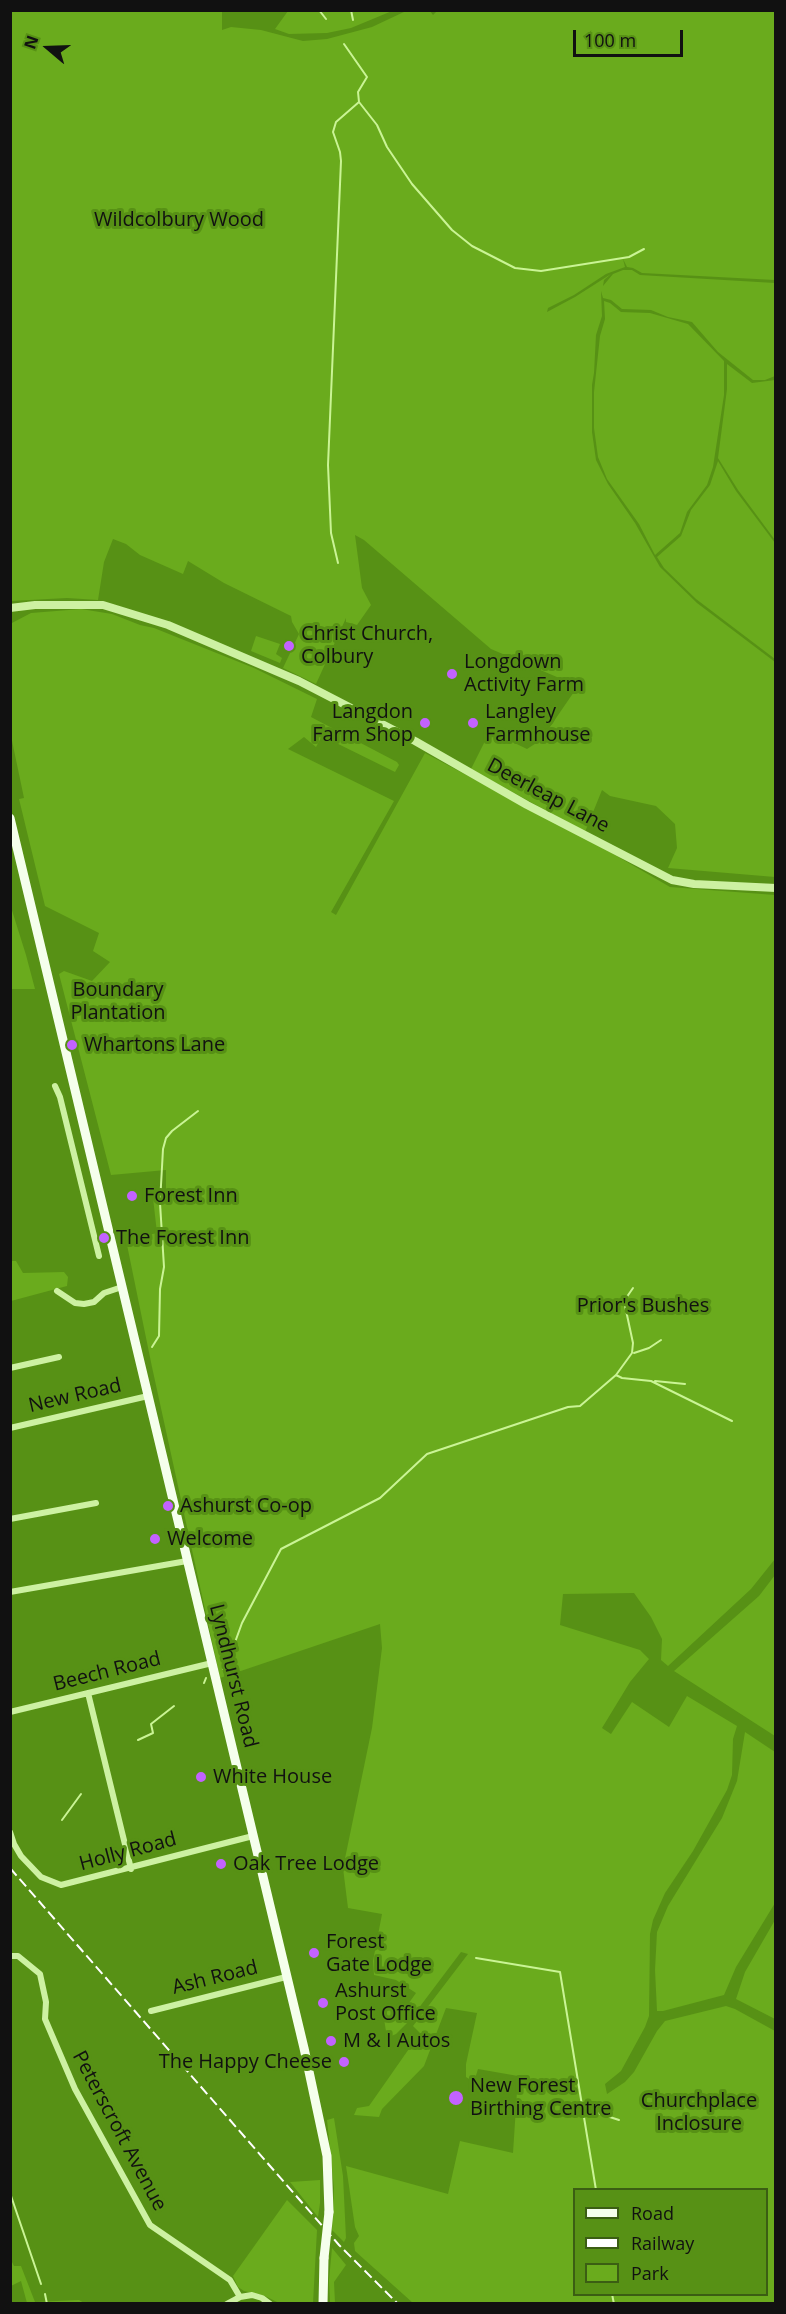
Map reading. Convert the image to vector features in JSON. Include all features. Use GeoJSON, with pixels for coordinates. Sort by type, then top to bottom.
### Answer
{"type":"FeatureCollection","features":[{"type":"Feature","properties":{"kind":"main road","name":"Lyndhurst Road"},"geometry":{"type":"LineString","coordinates":[[10,818],[21,856],[44,964],[325,2145],[329,2212],[324,2258],[323,2304]]}},
{"type":"Feature","properties":{"kind":"street","name":"Deerleap Lane"},"geometry":{"type":"LineString","coordinates":[[10,608],[45,605],[104,605],[168,625],[299,681],[415,741],[526,805],[672,880],[694,884],[776,888]]}},
{"type":"Feature","properties":{"kind":"street"},"geometry":{"type":"LineString","coordinates":[[10,858],[21,856]]}},
{"type":"Feature","properties":{"kind":"street"},"geometry":{"type":"LineString","coordinates":[[55,1086],[60,1097],[99,1256]]}},
{"type":"Feature","properties":{"kind":"street"},"geometry":{"type":"LineString","coordinates":[[78,1169],[93,1165]]}},
{"type":"Feature","properties":{"kind":"street"},"geometry":{"type":"LineString","coordinates":[[57,1291],[75,1303],[84,1304],[94,1302],[104,1293],[122,1287]]}},
{"type":"Feature","properties":{"kind":"street"},"geometry":{"type":"LineString","coordinates":[[10,1368],[59,1357]]}},
{"type":"Feature","properties":{"kind":"street","name":"New Road"},"geometry":{"type":"LineString","coordinates":[[10,1428],[148,1396]]}},
{"type":"Feature","properties":{"kind":"street"},"geometry":{"type":"LineString","coordinates":[[83,1497],[84,1505]]}},
{"type":"Feature","properties":{"kind":"street"},"geometry":{"type":"LineString","coordinates":[[10,1519],[96,1503]]}},
{"type":"Feature","properties":{"kind":"street"},"geometry":{"type":"LineString","coordinates":[[10,1592],[187,1561]]}},
{"type":"Feature","properties":{"kind":"street","name":"Beech Road"},"geometry":{"type":"LineString","coordinates":[[10,1712],[212,1663]]}},
{"type":"Feature","properties":{"kind":"street"},"geometry":{"type":"LineString","coordinates":[[88,1694],[131,1869]]}},
{"type":"Feature","properties":{"kind":"street","name":"Holly Road"},"geometry":{"type":"LineString","coordinates":[[10,1832],[21,1856],[41,1876],[61,1885],[131,1869],[253,1836]]}},
{"type":"Feature","properties":{"kind":"street","name":"Peterscroft Avenue"},"geometry":{"type":"LineString","coordinates":[[10,1956],[18,1956],[40,1974],[46,2002],[45,2019],[75,2089],[150,2225],[230,2280],[240,2297]]}},
{"type":"Feature","properties":{"kind":"street","name":"Ash Road"},"geometry":{"type":"LineString","coordinates":[[151,2011],[286,1977]]}},
{"type":"Feature","properties":{"kind":"street"},"geometry":{"type":"LineString","coordinates":[[227,2304],[240,2297],[252,2295],[270,2304]]}},
{"type":"Feature","properties":{"kind":"green space","name":"Wildcolbury Wood"},"geometry":{"type":"Polygon","coordinates":[[[438,10],[775,11],[775,280],[642,273],[627,267],[623,259],[625,267],[606,274],[574,295],[548,308],[547,312],[611,274],[604,280],[603,286],[613,274],[623,270],[632,270],[640,275],[775,283],[775,376],[765,380],[753,380],[718,352],[692,322],[668,317],[651,310],[622,309],[611,300],[603,298],[601,291],[602,316],[596,335],[592,385],[592,432],[596,460],[608,484],[635,523],[660,567],[697,603],[775,662],[775,877],[668,868],[677,848],[675,824],[656,806],[610,796],[602,790],[585,832],[471,769],[490,731],[527,749],[541,740],[578,686],[491,649],[364,540],[355,535],[362,588],[371,605],[357,625],[346,622],[346,618],[316,684],[283,668],[299,634],[291,616],[224,583],[188,561],[183,574],[140,555],[126,544],[113,539],[104,562],[98,600],[67,598],[11,601],[10,11],[222,11],[222,30],[231,27],[261,30],[303,41],[327,39],[372,27],[406,11],[430,11],[433,15],[438,10]]]}},
{"type":"Feature","properties":{"kind":"green space"},"geometry":{"type":"Polygon","coordinates":[[[288,11],[392,11],[351,28],[327,33],[289,34],[275,29],[288,11]]]}},
{"type":"Feature","properties":{"kind":"green space"},"geometry":{"type":"Polygon","coordinates":[[[604,301],[621,312],[650,313],[688,324],[724,361],[724,395],[713,467],[707,485],[687,512],[680,533],[655,555],[639,524],[607,479],[598,457],[594,428],[594,392],[600,336],[605,319],[604,301]]]}},
{"type":"Feature","properties":{"kind":"green space"},"geometry":{"type":"Polygon","coordinates":[[[727,364],[752,383],[775,380],[775,540],[738,490],[718,458],[727,389],[727,364]]]}},
{"type":"Feature","properties":{"kind":"green space"},"geometry":{"type":"Polygon","coordinates":[[[718,461],[736,491],[775,543],[775,659],[696,599],[664,568],[657,557],[681,536],[691,510],[710,485],[718,461]]]}},
{"type":"Feature","properties":{"kind":"green space"},"geometry":{"type":"Polygon","coordinates":[[[81,609],[112,614],[154,628],[254,668],[317,699],[311,717],[397,762],[399,765],[395,772],[322,736],[316,747],[304,737],[288,749],[394,801],[331,912],[336,915],[425,753],[603,848],[670,887],[775,895],[775,1559],[751,1589],[668,1666],[661,1660],[662,1639],[651,1617],[634,1593],[563,1594],[560,1625],[640,1650],[649,1659],[630,1682],[602,1728],[611,1734],[632,1702],[669,1727],[687,1696],[737,1726],[733,1739],[732,1775],[727,1790],[693,1851],[665,1893],[653,1920],[650,1934],[649,2016],[645,2027],[621,2071],[605,2084],[607,2094],[625,2082],[634,2072],[665,2021],[726,2006],[775,2031],[775,2303],[413,2303],[355,2251],[354,2243],[359,2236],[355,2227],[346,2166],[448,2194],[460,2141],[513,2153],[518,2076],[478,2069],[474,2082],[466,2077],[466,2064],[477,2013],[446,2008],[424,2066],[382,2109],[379,2117],[354,2115],[357,2108],[369,2106],[420,2033],[413,2026],[468,1954],[461,1952],[409,2021],[396,2034],[387,2038],[383,2012],[390,2010],[401,2014],[416,1993],[396,1980],[374,1975],[373,1961],[382,1914],[348,1908],[343,1868],[372,1728],[382,1648],[380,1624],[220,1678],[126,1240],[157,1233],[153,1198],[156,1192],[166,1193],[166,1170],[111,1175],[59,974],[64,971],[92,981],[110,962],[93,951],[99,933],[45,906],[19,799],[24,798],[11,736],[10,624],[31,613],[81,609]]]}},
{"type":"Feature","properties":{"kind":"green space"},"geometry":{"type":"Polygon","coordinates":[[[256,636],[280,644],[276,654],[282,658],[280,663],[251,651],[256,636]]]}},
{"type":"Feature","properties":{"kind":"green space"},"geometry":{"type":"Polygon","coordinates":[[[10,904],[26,955],[35,989],[11,989],[10,904]]]}},
{"type":"Feature","properties":{"kind":"green space"},"geometry":{"type":"Polygon","coordinates":[[[10,1261],[16,1261],[23,1273],[64,1272],[68,1277],[67,1286],[11,1301],[10,1261]]]}},
{"type":"Feature","properties":{"kind":"green space"},"geometry":{"type":"Polygon","coordinates":[[[775,1575],[775,1736],[674,1671],[759,1596],[775,1575]]]}},
{"type":"Feature","properties":{"kind":"green space"},"geometry":{"type":"Polygon","coordinates":[[[745,1732],[775,1752],[775,1903],[736,1967],[724,1995],[657,2011],[655,1970],[657,1932],[668,1906],[722,1818],[737,1781],[745,1732]]]}},
{"type":"Feature","properties":{"kind":"green space"},"geometry":{"type":"Polygon","coordinates":[[[775,1920],[775,2019],[736,1999],[745,1972],[775,1920]]]}},
{"type":"Feature","properties":{"kind":"green space"},"geometry":{"type":"Polygon","coordinates":[[[334,2118],[343,2176],[346,2238],[344,2242],[332,2230],[334,2188],[327,2120],[334,2118]]]}},
{"type":"Feature","properties":{"kind":"green space"},"geometry":{"type":"Polygon","coordinates":[[[320,2180],[320,2203],[318,2217],[290,2182],[320,2180]]]}},
{"type":"Feature","properties":{"kind":"green space"},"geometry":{"type":"Polygon","coordinates":[[[287,2200],[317,2230],[313,2303],[279,2303],[265,2296],[244,2291],[238,2287],[233,2276],[287,2200]]]}},
{"type":"Feature","properties":{"kind":"green space"},"geometry":{"type":"Polygon","coordinates":[[[332,2248],[346,2265],[334,2282],[335,2303],[330,2303],[329,2280],[332,2248]]]}},
{"type":"Feature","properties":{"kind":"green space"},"geometry":{"type":"Polygon","coordinates":[[[10,2258],[14,2266],[21,2266],[35,2302],[79,2300],[84,2303],[27,2303],[21,2281],[11,2286],[10,2258]]]}},
{"type":"Feature","properties":{"kind":"waterway"},"geometry":{"type":"LineString","coordinates":[[319,10],[326,19]]}},
{"type":"Feature","properties":{"kind":"waterway"},"geometry":{"type":"LineString","coordinates":[[351,10],[353,20]]}},
{"type":"Feature","properties":{"kind":"waterway"},"geometry":{"type":"LineString","coordinates":[[344,44],[367,77],[358,92],[359,102],[377,125],[387,147],[412,184],[452,230],[472,246],[515,268],[541,271],[629,257],[644,249]]}},
{"type":"Feature","properties":{"kind":"waterway"},"geometry":{"type":"LineString","coordinates":[[338,563],[331,533],[328,465],[341,161],[333,132],[336,122],[359,102]]}},
{"type":"Feature","properties":{"kind":"waterway"},"geometry":{"type":"LineString","coordinates":[[152,1347],[159,1336],[160,1289],[164,1267],[160,1203],[163,1149],[166,1138],[172,1131],[198,1111]]}},
{"type":"Feature","properties":{"kind":"waterway"},"geometry":{"type":"LineString","coordinates":[[223,1669],[227,1666],[228,1652],[234,1645],[242,1623],[281,1549],[380,1498],[427,1454],[568,1407],[580,1406],[616,1375],[632,1353],[633,1343],[624,1301],[633,1288]]}},
{"type":"Feature","properties":{"kind":"waterway"},"geometry":{"type":"LineString","coordinates":[[634,1353],[649,1348],[661,1340]]}},
{"type":"Feature","properties":{"kind":"waterway"},"geometry":{"type":"LineString","coordinates":[[616,1375],[622,1378],[651,1381],[732,1421]]}},
{"type":"Feature","properties":{"kind":"waterway"},"geometry":{"type":"LineString","coordinates":[[655,1381],[685,1384]]}},
{"type":"Feature","properties":{"kind":"waterway"},"geometry":{"type":"LineString","coordinates":[[204,1683],[206,1678]]}},
{"type":"Feature","properties":{"kind":"waterway"},"geometry":{"type":"LineString","coordinates":[[138,1740],[153,1733],[151,1724],[174,1706]]}},
{"type":"Feature","properties":{"kind":"waterway"},"geometry":{"type":"LineString","coordinates":[[62,1820],[81,1794]]}},
{"type":"Feature","properties":{"kind":"waterway"},"geometry":{"type":"LineString","coordinates":[[476,1958],[560,1972],[596,2188]]}},
{"type":"Feature","properties":{"kind":"waterway"},"geometry":{"type":"LineString","coordinates":[[582,2108],[619,2120]]}},
{"type":"Feature","properties":{"kind":"waterway"},"geometry":{"type":"LineString","coordinates":[[10,2193],[41,2284]]}},
{"type":"Feature","properties":{"kind":"waterway"},"geometry":{"type":"LineString","coordinates":[[45,2294],[47,2304]]}},
{"type":"Feature","properties":{"kind":"waterway"},"geometry":{"type":"LineString","coordinates":[[612,2296],[614,2304]]}},
{"type":"Feature","properties":{"kind":"railway"},"geometry":{"type":"LineString","coordinates":[[10,1868],[339,2245],[398,2304]]}},
{"type":"Feature","properties":{"kind":"place","name":"Christ Church, Colbury"},"geometry":{"type":"Point","coordinates":[289,646]}},
{"type":"Feature","properties":{"kind":"place","name":"Longdown Activity Farm"},"geometry":{"type":"Point","coordinates":[452,674]}},
{"type":"Feature","properties":{"kind":"place","name":"Langdon Farm Shop"},"geometry":{"type":"Point","coordinates":[425,723]}},
{"type":"Feature","properties":{"kind":"place","name":"Langley Farmhouse"},"geometry":{"type":"Point","coordinates":[473,723]}},
{"type":"Feature","properties":{"kind":"place","name":"Whartons Lane"},"geometry":{"type":"Point","coordinates":[72,1045]}},
{"type":"Feature","properties":{"kind":"place","name":"Forest Inn"},"geometry":{"type":"Point","coordinates":[132,1196]}},
{"type":"Feature","properties":{"kind":"place","name":"The Forest Inn"},"geometry":{"type":"Point","coordinates":[104,1238]}},
{"type":"Feature","properties":{"kind":"place","name":"Ashurst Co-op"},"geometry":{"type":"Point","coordinates":[168,1506]}},
{"type":"Feature","properties":{"kind":"place","name":"Welcome"},"geometry":{"type":"Point","coordinates":[155,1539]}},
{"type":"Feature","properties":{"kind":"place","name":"White House"},"geometry":{"type":"Point","coordinates":[201,1777]}},
{"type":"Feature","properties":{"kind":"place","name":"Oak Tree Lodge"},"geometry":{"type":"Point","coordinates":[221,1864]}},
{"type":"Feature","properties":{"kind":"place","name":"Forest Gate Lodge"},"geometry":{"type":"Point","coordinates":[314,1953]}},
{"type":"Feature","properties":{"kind":"place","name":"Ashurst Post Office"},"geometry":{"type":"Point","coordinates":[323,2003]}},
{"type":"Feature","properties":{"kind":"place","name":"M & I Autos"},"geometry":{"type":"Point","coordinates":[331,2041]}},
{"type":"Feature","properties":{"kind":"place","name":"The Happy Cheese"},"geometry":{"type":"Point","coordinates":[344,2062]}},
{"type":"Feature","properties":{"kind":"place","name":"New Forest Birthing Centre"},"geometry":{"type":"Point","coordinates":[456,2098]}},
{"type":"Feature","properties":{"kind":"park label","name":"Boundary Plantation"},"geometry":{"type":"Point","coordinates":[118,1002]}},
{"type":"Feature","properties":{"kind":"park label","name":"Prior's Bushes"},"geometry":{"type":"Point","coordinates":[643,1306]}},
{"type":"Feature","properties":{"kind":"park label","name":"Churchplace Inclosure"},"geometry":{"type":"Point","coordinates":[699,2112]}}]}
